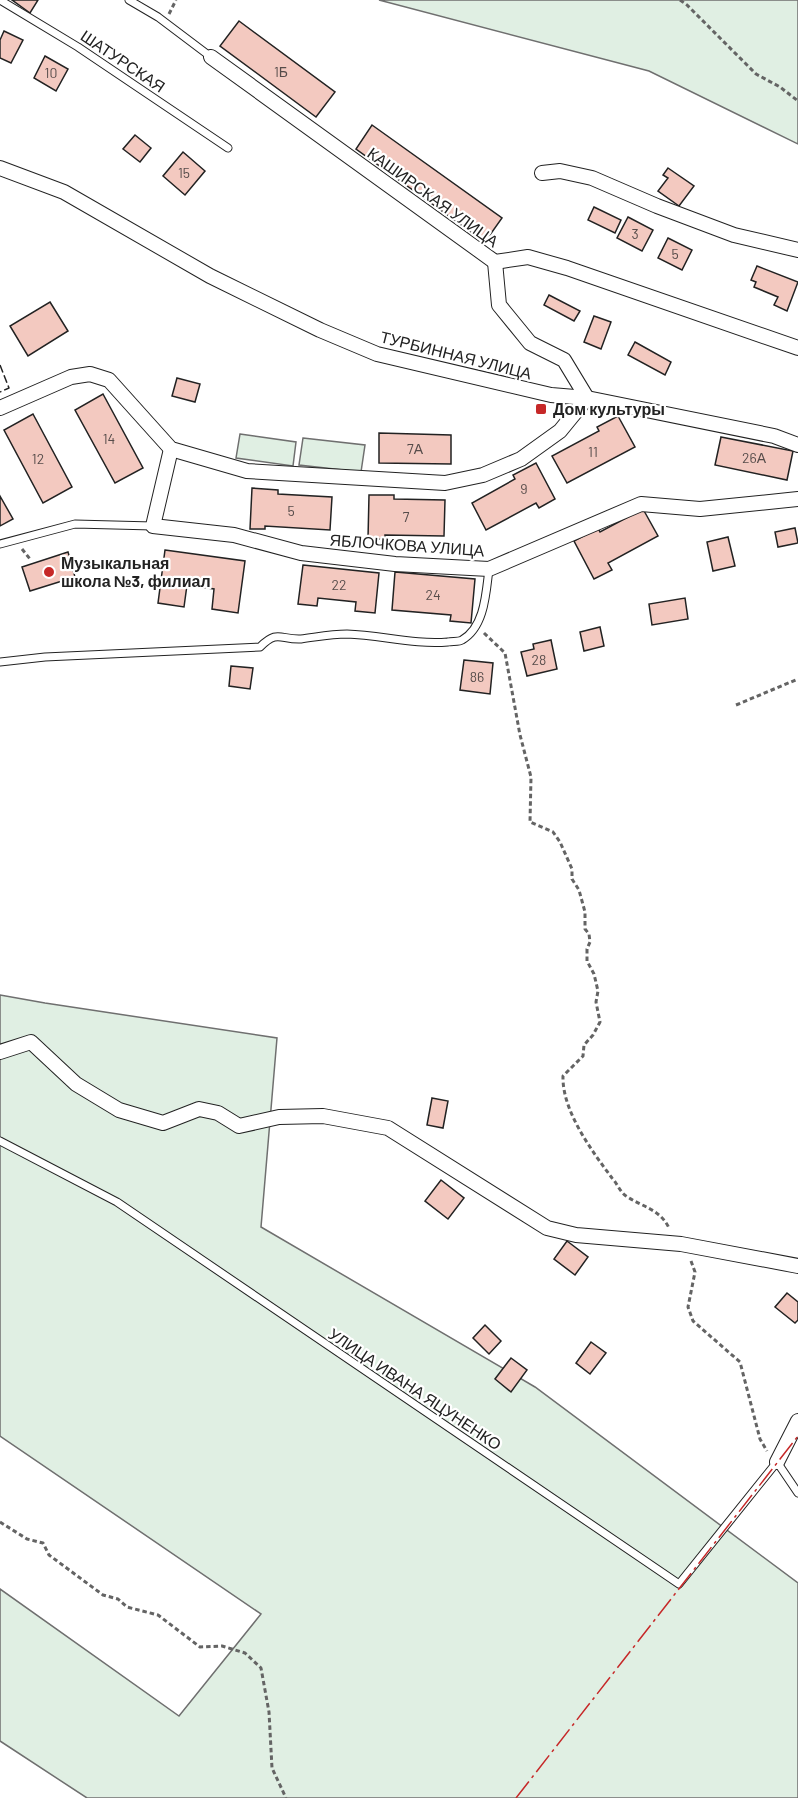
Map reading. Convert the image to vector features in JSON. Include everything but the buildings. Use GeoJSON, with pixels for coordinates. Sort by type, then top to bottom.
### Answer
{"type":"FeatureCollection","features":[{"type":"Feature","properties":{"kind":"street","name":"КАШИРСКАЯ УЛИЦА"},"geometry":{"type":"LineString","coordinates":[[211,57],[495,262],[528,257],[567,268],[798,348]]}},
{"type":"Feature","properties":{"kind":"street","name":"ТУРБИННАЯ УЛИЦА"},"geometry":{"type":"LineString","coordinates":[[0,168],[64,192],[210,276],[320,330],[377,354],[551,395],[587,398],[774,436],[798,445]]}},
{"type":"Feature","properties":{"kind":"street"},"geometry":{"type":"LineString","coordinates":[[542,173],[560,171],[592,178],[734,235],[798,250]]}},
{"type":"Feature","properties":{"kind":"street"},"geometry":{"type":"LineString","coordinates":[[0,408],[70,377],[90,374],[109,380],[171,449],[247,471],[445,483],[483,475],[521,459],[560,431],[587,398],[564,360],[530,343],[499,305],[495,262]]}},
{"type":"Feature","properties":{"kind":"street"},"geometry":{"type":"LineString","coordinates":[[153,526],[171,449]]}},
{"type":"Feature","properties":{"kind":"street","name":"ЯБЛОЧКОВА УЛИЦА"},"geometry":{"type":"LineString","coordinates":[[153,526],[234,535],[301,553],[395,564],[489,569],[641,504],[700,509],[798,499]]}},
{"type":"Feature","properties":{"kind":"street"},"geometry":{"type":"LineString","coordinates":[[0,1052],[31,1042],[76,1084],[119,1110],[163,1123],[199,1109],[219,1113],[238,1126],[279,1117],[323,1116],[388,1128],[547,1228],[576,1235],[679,1244],[798,1266]]}},
{"type":"Feature","properties":{"kind":"street"},"geometry":{"type":"LineString","coordinates":[[777,1462],[798,1421]]}},
{"type":"Feature","properties":{"kind":"lane","name":"ШАТУРСКАЯ"},"geometry":{"type":"LineString","coordinates":[[0,0],[78,47],[228,148]]}},
{"type":"Feature","properties":{"kind":"lane"},"geometry":{"type":"LineString","coordinates":[[129,0],[158,17],[211,57]]}},
{"type":"Feature","properties":{"kind":"lane"},"geometry":{"type":"LineString","coordinates":[[0,544],[75,524],[153,526]]}},
{"type":"Feature","properties":{"kind":"lane"},"geometry":{"type":"LineString","coordinates":[[0,662],[45,657],[260,647],[269,637],[278,636],[300,639],[330,634],[351,634],[431,644],[461,640],[476,626],[485,601],[489,569]]}},
{"type":"Feature","properties":{"kind":"lane","name":"УЛИЦА ИВАНА ЯЦУНЕНКО"},"geometry":{"type":"LineString","coordinates":[[0,1141],[117,1202],[679,1584],[777,1462]]}},
{"type":"Feature","properties":{"kind":"lane"},"geometry":{"type":"LineString","coordinates":[[777,1462],[798,1493]]}},
{"type":"Feature","properties":{"kind":"path"},"geometry":{"type":"LineString","coordinates":[[680,0],[756,74],[780,87],[798,101]]}},
{"type":"Feature","properties":{"kind":"path"},"geometry":{"type":"LineString","coordinates":[[476,626],[504,653],[520,735],[531,777],[530,822],[552,832],[560,842],[572,868],[572,879],[579,890],[585,912],[585,929],[589,934],[590,942],[587,949],[587,961],[594,974],[598,991],[596,1002],[600,1022],[584,1045],[583,1056],[563,1076],[562,1086],[568,1106],[588,1147],[624,1194],[657,1212],[687,1254],[695,1272],[688,1307],[693,1321],[740,1362],[760,1439],[777,1462]]}},
{"type":"Feature","properties":{"kind":"path"},"geometry":{"type":"LineString","coordinates":[[735,705],[798,679]]}},
{"type":"Feature","properties":{"kind":"path"},"geometry":{"type":"LineString","coordinates":[[0,1522],[27,1539],[43,1543],[49,1555],[103,1595],[118,1599],[127,1607],[158,1615],[200,1647],[222,1646],[245,1653],[261,1668],[269,1712],[272,1768],[286,1798]]}},
{"type":"Feature","properties":{"kind":"green space"},"geometry":{"type":"Polygon","coordinates":[[[379,0],[798,0],[798,144],[649,71],[379,0]]]}},
{"type":"Feature","properties":{"kind":"green space"},"geometry":{"type":"Polygon","coordinates":[[[240,434],[296,442],[293,466],[236,458],[240,434]]]}},
{"type":"Feature","properties":{"kind":"green space"},"geometry":{"type":"Polygon","coordinates":[[[303,438],[365,445],[361,472],[299,465],[303,438]]]}},
{"type":"Feature","properties":{"kind":"green space"},"geometry":{"type":"Polygon","coordinates":[[[0,995],[277,1038],[261,1227],[535,1387],[798,1583],[798,1798],[87,1798],[0,1741],[0,1589],[179,1716],[261,1614],[0,1436],[0,995]]]}},
{"type":"Feature","properties":{"kind":"fence"},"geometry":{"type":"LineString","coordinates":[[0,365],[9,388],[0,392]]}},
{"type":"Feature","properties":{"kind":"power"},"geometry":{"type":"LineString","coordinates":[[516,1798],[798,1436]]}},
{"type":"Feature","properties":{"kind":"place","name":"Дом культуры"},"geometry":{"type":"Point","coordinates":[541,409]}},
{"type":"Feature","properties":{"kind":"place","name":"Музыкальная школа №3, филиал"},"geometry":{"type":"Point","coordinates":[49,572]}}]}
